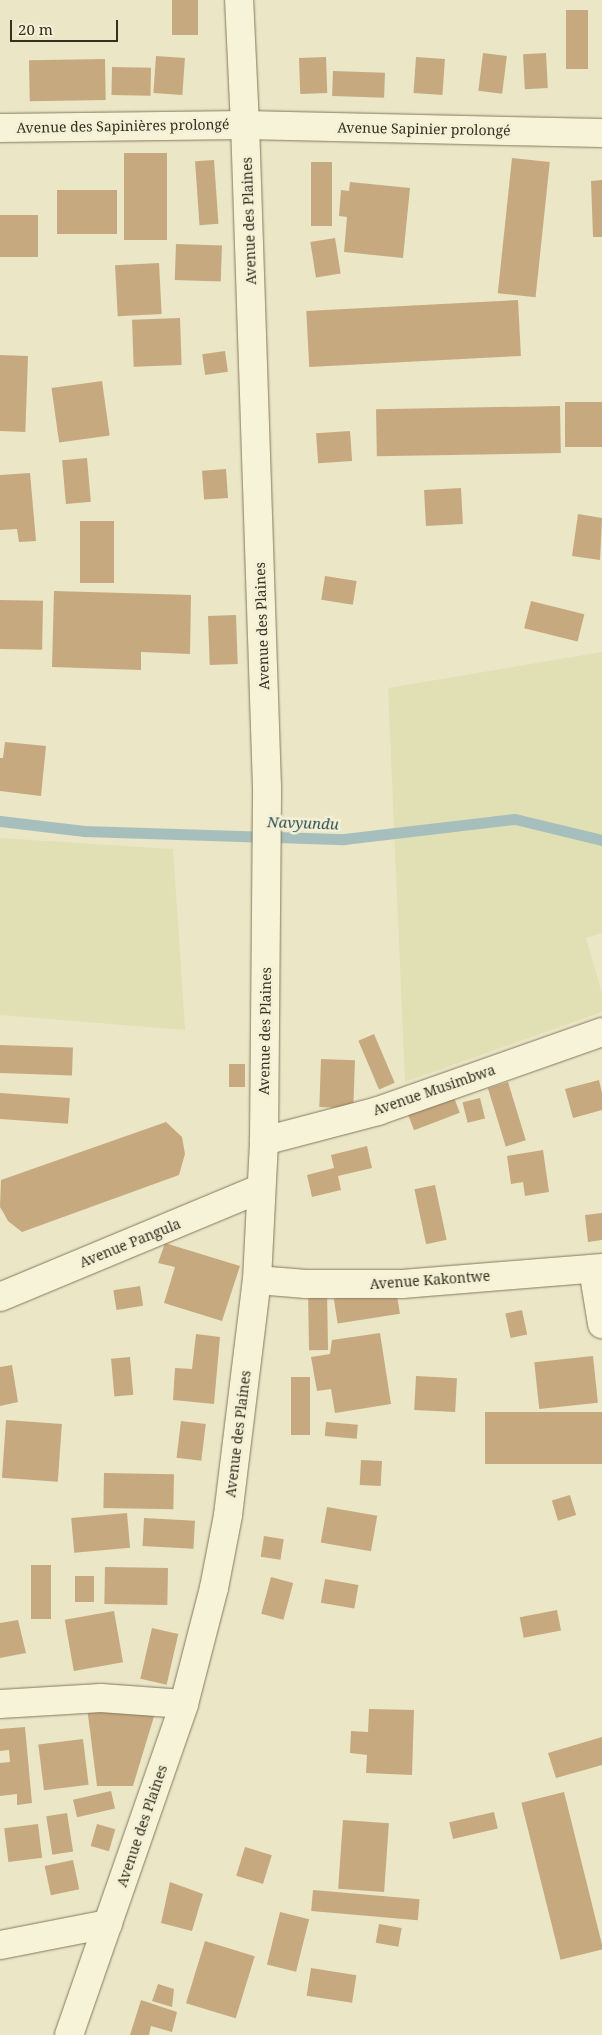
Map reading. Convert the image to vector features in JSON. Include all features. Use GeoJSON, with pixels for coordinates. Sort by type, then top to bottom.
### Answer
{"type":"FeatureCollection","features":[{"type":"Feature","properties":{"kind":"street","name":"Avenue des Plaines"},"geometry":{"type":"LineString","coordinates":[[69,2035],[184,1704],[214,1588],[228,1515],[257,1280],[260,1189],[264,1141],[267,786],[245,124],[238,0]]}},
{"type":"Feature","properties":{"kind":"street","name":"Avenue des Sapinières prolongé"},"geometry":{"type":"LineString","coordinates":[[0,128],[245,124]]}},
{"type":"Feature","properties":{"kind":"street","name":"Avenue Sapinier prolongé"},"geometry":{"type":"LineString","coordinates":[[245,124],[602,133]]}},
{"type":"Feature","properties":{"kind":"street","name":"Avenue Musimbwa"},"geometry":{"type":"LineString","coordinates":[[264,1141],[378,1111],[602,1032]]}},
{"type":"Feature","properties":{"kind":"street","name":"Avenue Pangula"},"geometry":{"type":"LineString","coordinates":[[0,1297],[260,1189]]}},
{"type":"Feature","properties":{"kind":"street","name":"Avenue Kakontwe"},"geometry":{"type":"LineString","coordinates":[[257,1280],[315,1284],[402,1284],[598,1269]]}},
{"type":"Feature","properties":{"kind":"street"},"geometry":{"type":"LineString","coordinates":[[598,1269],[602,1324]]}},
{"type":"Feature","properties":{"kind":"street"},"geometry":{"type":"LineString","coordinates":[[0,1704],[101,1698],[184,1704]]}},
{"type":"Feature","properties":{"kind":"street"},"geometry":{"type":"LineString","coordinates":[[0,1945],[108,1924]]}},
{"type":"Feature","properties":{"kind":"green space"},"geometry":{"type":"Polygon","coordinates":[[[602,652],[602,933],[586,938],[602,993],[602,1012],[405,1082],[388,688],[602,652]]]}},
{"type":"Feature","properties":{"kind":"green space"},"geometry":{"type":"Polygon","coordinates":[[[0,838],[173,849],[185,1030],[0,1015],[0,838]]]}},
{"type":"Feature","properties":{"kind":"building"},"geometry":{"type":"Polygon","coordinates":[[[172,0],[198,0],[198,35],[172,35],[172,0]]]}},
{"type":"Feature","properties":{"kind":"building"},"geometry":{"type":"Polygon","coordinates":[[[566,10],[588,10],[588,69],[566,69],[566,10]]]}},
{"type":"Feature","properties":{"kind":"building"},"geometry":{"type":"Polygon","coordinates":[[[483,53],[507,56],[502,94],[478,91],[483,53]]]}},
{"type":"Feature","properties":{"kind":"building"},"geometry":{"type":"Polygon","coordinates":[[[546,53],[548,88],[525,89],[523,54],[546,53]]]}},
{"type":"Feature","properties":{"kind":"building"},"geometry":{"type":"Polygon","coordinates":[[[156,56],[185,58],[182,95],[153,93],[156,56]]]}},
{"type":"Feature","properties":{"kind":"building"},"geometry":{"type":"Polygon","coordinates":[[[326,57],[327,93],[300,94],[299,58],[326,57]]]}},
{"type":"Feature","properties":{"kind":"building"},"geometry":{"type":"Polygon","coordinates":[[[416,57],[445,59],[442,95],[413,93],[416,57]]]}},
{"type":"Feature","properties":{"kind":"building"},"geometry":{"type":"Polygon","coordinates":[[[105,59],[106,100],[30,101],[29,60],[105,59]]]}},
{"type":"Feature","properties":{"kind":"building"},"geometry":{"type":"Polygon","coordinates":[[[112,67],[151,68],[151,96],[112,95],[112,67]]]}},
{"type":"Feature","properties":{"kind":"building"},"geometry":{"type":"Polygon","coordinates":[[[333,71],[385,73],[384,98],[332,96],[333,71]]]}},
{"type":"Feature","properties":{"kind":"building"},"geometry":{"type":"Polygon","coordinates":[[[124,153],[167,153],[167,240],[124,240],[124,153]]]}},
{"type":"Feature","properties":{"kind":"building"},"geometry":{"type":"Polygon","coordinates":[[[512,158],[550,162],[536,297],[498,293],[512,158]]]}},
{"type":"Feature","properties":{"kind":"building"},"geometry":{"type":"Polygon","coordinates":[[[214,160],[218,224],[200,225],[195,161],[214,160]]]}},
{"type":"Feature","properties":{"kind":"building"},"geometry":{"type":"Polygon","coordinates":[[[311,162],[332,162],[332,226],[311,226],[311,162]]]}},
{"type":"Feature","properties":{"kind":"building"},"geometry":{"type":"Polygon","coordinates":[[[602,180],[602,237],[593,237],[591,181],[602,180]]]}},
{"type":"Feature","properties":{"kind":"building"},"geometry":{"type":"Polygon","coordinates":[[[350,182],[410,188],[403,258],[344,252],[347,217],[339,216],[341,190],[349,191],[350,182]]]}},
{"type":"Feature","properties":{"kind":"building"},"geometry":{"type":"Polygon","coordinates":[[[57,190],[117,190],[117,234],[57,234],[57,190]]]}},
{"type":"Feature","properties":{"kind":"building"},"geometry":{"type":"Polygon","coordinates":[[[0,215],[38,215],[38,257],[0,257],[0,215]]]}},
{"type":"Feature","properties":{"kind":"building"},"geometry":{"type":"Polygon","coordinates":[[[335,238],[341,274],[316,277],[310,242],[335,238]]]}},
{"type":"Feature","properties":{"kind":"building"},"geometry":{"type":"Polygon","coordinates":[[[176,244],[222,246],[221,282],[175,280],[176,244]]]}},
{"type":"Feature","properties":{"kind":"building"},"geometry":{"type":"Polygon","coordinates":[[[159,263],[162,314],[118,316],[115,265],[159,263]]]}},
{"type":"Feature","properties":{"kind":"building"},"geometry":{"type":"Polygon","coordinates":[[[518,300],[521,356],[309,367],[306,311],[518,300]]]}},
{"type":"Feature","properties":{"kind":"building"},"geometry":{"type":"Polygon","coordinates":[[[180,318],[182,365],[134,367],[132,320],[180,318]]]}},
{"type":"Feature","properties":{"kind":"building"},"geometry":{"type":"Polygon","coordinates":[[[225,351],[228,372],[205,375],[202,354],[225,351]]]}},
{"type":"Feature","properties":{"kind":"building"},"geometry":{"type":"Polygon","coordinates":[[[0,355],[28,356],[25,432],[0,431],[0,355]]]}},
{"type":"Feature","properties":{"kind":"building"},"geometry":{"type":"Polygon","coordinates":[[[102,381],[110,435],[59,443],[51,388],[102,381]]]}},
{"type":"Feature","properties":{"kind":"building"},"geometry":{"type":"Polygon","coordinates":[[[565,402],[602,402],[602,447],[565,447],[565,402]]]}},
{"type":"Feature","properties":{"kind":"building"},"geometry":{"type":"Polygon","coordinates":[[[560,406],[561,453],[377,456],[376,409],[560,406]]]}},
{"type":"Feature","properties":{"kind":"building"},"geometry":{"type":"Polygon","coordinates":[[[350,431],[352,461],[318,463],[316,433],[350,431]]]}},
{"type":"Feature","properties":{"kind":"building"},"geometry":{"type":"Polygon","coordinates":[[[87,458],[91,502],[66,504],[62,460],[87,458]]]}},
{"type":"Feature","properties":{"kind":"building"},"geometry":{"type":"Polygon","coordinates":[[[226,469],[228,498],[204,500],[202,471],[226,469]]]}},
{"type":"Feature","properties":{"kind":"building"},"geometry":{"type":"Polygon","coordinates":[[[30,473],[36,541],[19,542],[17,529],[0,530],[0,475],[30,473]]]}},
{"type":"Feature","properties":{"kind":"building"},"geometry":{"type":"Polygon","coordinates":[[[461,488],[463,524],[426,526],[424,490],[461,488]]]}},
{"type":"Feature","properties":{"kind":"building"},"geometry":{"type":"Polygon","coordinates":[[[578,514],[602,518],[600,560],[572,556],[578,514]]]}},
{"type":"Feature","properties":{"kind":"building"},"geometry":{"type":"Polygon","coordinates":[[[80,521],[114,521],[114,583],[80,583],[80,521]]]}},
{"type":"Feature","properties":{"kind":"building"},"geometry":{"type":"Polygon","coordinates":[[[325,576],[357,581],[353,605],[321,600],[325,576]]]}},
{"type":"Feature","properties":{"kind":"building"},"geometry":{"type":"Polygon","coordinates":[[[54,591],[191,595],[190,654],[141,652],[141,670],[52,667],[54,591]]]}},
{"type":"Feature","properties":{"kind":"building"},"geometry":{"type":"Polygon","coordinates":[[[0,600],[43,601],[42,650],[0,649],[0,600]]]}},
{"type":"Feature","properties":{"kind":"building"},"geometry":{"type":"Polygon","coordinates":[[[531,601],[584,614],[578,641],[524,628],[531,601]]]}},
{"type":"Feature","properties":{"kind":"building"},"geometry":{"type":"Polygon","coordinates":[[[236,615],[238,664],[210,665],[208,616],[236,615]]]}},
{"type":"Feature","properties":{"kind":"building"},"geometry":{"type":"Polygon","coordinates":[[[5,742],[46,746],[41,796],[0,791],[0,758],[3,758],[5,742]]]}},
{"type":"Feature","properties":{"kind":"building"},"geometry":{"type":"Polygon","coordinates":[[[374,1034],[395,1083],[379,1089],[358,1041],[374,1034]]]}},
{"type":"Feature","properties":{"kind":"building"},"geometry":{"type":"Polygon","coordinates":[[[0,1045],[73,1048],[72,1076],[0,1073],[0,1045]]]}},
{"type":"Feature","properties":{"kind":"building"},"geometry":{"type":"Polygon","coordinates":[[[321,1059],[355,1060],[353,1108],[319,1107],[321,1059]]]}},
{"type":"Feature","properties":{"kind":"building"},"geometry":{"type":"Polygon","coordinates":[[[229,1064],[245,1064],[245,1087],[229,1087],[229,1064]]]}},
{"type":"Feature","properties":{"kind":"building"},"geometry":{"type":"Polygon","coordinates":[[[599,1080],[602,1093],[602,1110],[573,1118],[565,1089],[599,1080]]]}},
{"type":"Feature","properties":{"kind":"building"},"geometry":{"type":"Polygon","coordinates":[[[508,1082],[526,1140],[506,1146],[488,1088],[508,1082]]]}},
{"type":"Feature","properties":{"kind":"building"},"geometry":{"type":"Polygon","coordinates":[[[0,1093],[70,1098],[68,1124],[0,1119],[0,1093]]]}},
{"type":"Feature","properties":{"kind":"building"},"geometry":{"type":"Polygon","coordinates":[[[453,1095],[460,1113],[414,1130],[407,1113],[453,1095]]]}},
{"type":"Feature","properties":{"kind":"building"},"geometry":{"type":"Polygon","coordinates":[[[480,1098],[485,1118],[468,1123],[463,1102],[480,1098]]]}},
{"type":"Feature","properties":{"kind":"building"},"geometry":{"type":"Polygon","coordinates":[[[166,1122],[182,1137],[185,1154],[179,1175],[22,1232],[8,1221],[0,1207],[1,1180],[166,1122]]]}},
{"type":"Feature","properties":{"kind":"building"},"geometry":{"type":"Polygon","coordinates":[[[367,1146],[372,1168],[338,1176],[341,1190],[312,1197],[307,1175],[334,1168],[331,1155],[367,1146]]]}},
{"type":"Feature","properties":{"kind":"building"},"geometry":{"type":"Polygon","coordinates":[[[543,1150],[549,1192],[525,1196],[523,1182],[511,1184],[507,1156],[543,1150]]]}},
{"type":"Feature","properties":{"kind":"building"},"geometry":{"type":"Polygon","coordinates":[[[435,1185],[447,1240],[426,1244],[414,1189],[435,1185]]]}},
{"type":"Feature","properties":{"kind":"building"},"geometry":{"type":"Polygon","coordinates":[[[602,1213],[602,1240],[588,1242],[585,1215],[602,1213]]]}},
{"type":"Feature","properties":{"kind":"building"},"geometry":{"type":"Polygon","coordinates":[[[165,1243],[240,1266],[222,1321],[164,1303],[175,1267],[158,1263],[165,1243]]]}},
{"type":"Feature","properties":{"kind":"building"},"geometry":{"type":"Polygon","coordinates":[[[140,1286],[143,1306],[116,1310],[113,1290],[140,1286]]]}},
{"type":"Feature","properties":{"kind":"building"},"geometry":{"type":"Polygon","coordinates":[[[396,1289],[400,1314],[338,1324],[334,1299],[396,1289]]]}},
{"type":"Feature","properties":{"kind":"building"},"geometry":{"type":"Polygon","coordinates":[[[308,1290],[327,1290],[328,1350],[309,1350],[308,1290]]]}},
{"type":"Feature","properties":{"kind":"building"},"geometry":{"type":"Polygon","coordinates":[[[522,1310],[527,1334],[511,1338],[505,1314],[522,1310]]]}},
{"type":"Feature","properties":{"kind":"building"},"geometry":{"type":"Polygon","coordinates":[[[380,1333],[391,1404],[335,1413],[331,1389],[317,1391],[311,1357],[330,1354],[332,1340],[380,1333]]]}},
{"type":"Feature","properties":{"kind":"building"},"geometry":{"type":"Polygon","coordinates":[[[196,1334],[220,1337],[214,1404],[173,1400],[175,1368],[192,1369],[196,1334]]]}},
{"type":"Feature","properties":{"kind":"building"},"geometry":{"type":"Polygon","coordinates":[[[593,1356],[598,1403],[539,1409],[534,1362],[593,1356]]]}},
{"type":"Feature","properties":{"kind":"building"},"geometry":{"type":"Polygon","coordinates":[[[130,1357],[133,1395],[114,1397],[111,1359],[130,1357]]]}},
{"type":"Feature","properties":{"kind":"building"},"geometry":{"type":"Polygon","coordinates":[[[12,1365],[18,1402],[0,1406],[0,1367],[12,1365]]]}},
{"type":"Feature","properties":{"kind":"building"},"geometry":{"type":"Polygon","coordinates":[[[416,1376],[457,1378],[455,1412],[414,1410],[416,1376]]]}},
{"type":"Feature","properties":{"kind":"building"},"geometry":{"type":"Polygon","coordinates":[[[291,1377],[310,1377],[310,1435],[291,1435],[291,1377]]]}},
{"type":"Feature","properties":{"kind":"building"},"geometry":{"type":"Polygon","coordinates":[[[485,1412],[602,1412],[602,1464],[485,1464],[485,1412]]]}},
{"type":"Feature","properties":{"kind":"building"},"geometry":{"type":"Polygon","coordinates":[[[6,1420],[62,1424],[58,1482],[2,1478],[6,1420]]]}},
{"type":"Feature","properties":{"kind":"building"},"geometry":{"type":"Polygon","coordinates":[[[181,1421],[206,1424],[201,1461],[176,1458],[181,1421]]]}},
{"type":"Feature","properties":{"kind":"building"},"geometry":{"type":"Polygon","coordinates":[[[326,1422],[358,1425],[357,1439],[325,1436],[326,1422]]]}},
{"type":"Feature","properties":{"kind":"building"},"geometry":{"type":"Polygon","coordinates":[[[361,1460],[382,1461],[381,1486],[360,1485],[361,1460]]]}},
{"type":"Feature","properties":{"kind":"building"},"geometry":{"type":"Polygon","coordinates":[[[104,1473],[174,1474],[173,1509],[103,1508],[104,1473]]]}},
{"type":"Feature","properties":{"kind":"building"},"geometry":{"type":"Polygon","coordinates":[[[570,1495],[576,1515],[558,1521],[552,1501],[570,1495]]]}},
{"type":"Feature","properties":{"kind":"building"},"geometry":{"type":"Polygon","coordinates":[[[327,1507],[377,1516],[371,1551],[321,1542],[327,1507]]]}},
{"type":"Feature","properties":{"kind":"building"},"geometry":{"type":"Polygon","coordinates":[[[127,1513],[130,1548],[74,1553],[71,1518],[127,1513]]]}},
{"type":"Feature","properties":{"kind":"building"},"geometry":{"type":"Polygon","coordinates":[[[144,1518],[195,1521],[193,1549],[143,1546],[144,1518]]]}},
{"type":"Feature","properties":{"kind":"building"},"geometry":{"type":"Polygon","coordinates":[[[264,1536],[284,1539],[280,1560],[261,1557],[264,1536]]]}},
{"type":"Feature","properties":{"kind":"building"},"geometry":{"type":"Polygon","coordinates":[[[31,1565],[51,1565],[51,1619],[31,1619],[31,1565]]]}},
{"type":"Feature","properties":{"kind":"building"},"geometry":{"type":"Polygon","coordinates":[[[105,1567],[168,1568],[167,1605],[104,1604],[105,1567]]]}},
{"type":"Feature","properties":{"kind":"building"},"geometry":{"type":"Polygon","coordinates":[[[75,1576],[94,1576],[94,1602],[75,1602],[75,1576]]]}},
{"type":"Feature","properties":{"kind":"building"},"geometry":{"type":"Polygon","coordinates":[[[271,1577],[293,1583],[283,1620],[261,1614],[271,1577]]]}},
{"type":"Feature","properties":{"kind":"building"},"geometry":{"type":"Polygon","coordinates":[[[325,1579],[358,1585],[354,1609],[321,1603],[325,1579]]]}},
{"type":"Feature","properties":{"kind":"building"},"geometry":{"type":"Polygon","coordinates":[[[557,1610],[561,1631],[524,1638],[520,1617],[557,1610]]]}},
{"type":"Feature","properties":{"kind":"building"},"geometry":{"type":"Polygon","coordinates":[[[114,1611],[123,1662],[74,1671],[65,1620],[114,1611]]]}},
{"type":"Feature","properties":{"kind":"building"},"geometry":{"type":"Polygon","coordinates":[[[18,1620],[26,1653],[0,1658],[0,1623],[18,1620]]]}},
{"type":"Feature","properties":{"kind":"building"},"geometry":{"type":"Polygon","coordinates":[[[152,1628],[178,1634],[167,1685],[140,1679],[152,1628]]]}},
{"type":"Feature","properties":{"kind":"building"},"geometry":{"type":"Polygon","coordinates":[[[87,1707],[155,1713],[133,1786],[97,1786],[87,1707]]]}},
{"type":"Feature","properties":{"kind":"building"},"geometry":{"type":"Polygon","coordinates":[[[369,1709],[414,1710],[412,1775],[366,1773],[367,1755],[350,1753],[351,1731],[368,1732],[369,1709]]]}},
{"type":"Feature","properties":{"kind":"building"},"geometry":{"type":"Polygon","coordinates":[[[25,1727],[32,1803],[17,1805],[17,1794],[0,1796],[0,1763],[10,1762],[9,1750],[0,1751],[0,1729],[25,1727]]]}},
{"type":"Feature","properties":{"kind":"building"},"geometry":{"type":"Polygon","coordinates":[[[602,1737],[602,1765],[556,1778],[548,1753],[602,1737]]]}},
{"type":"Feature","properties":{"kind":"building"},"geometry":{"type":"Polygon","coordinates":[[[83,1739],[89,1785],[44,1790],[38,1744],[83,1739]]]}},
{"type":"Feature","properties":{"kind":"building"},"geometry":{"type":"Polygon","coordinates":[[[111,1791],[115,1809],[77,1817],[73,1800],[111,1791]]]}},
{"type":"Feature","properties":{"kind":"building"},"geometry":{"type":"Polygon","coordinates":[[[564,1792],[602,1949],[560,1960],[521,1803],[564,1792]]]}},
{"type":"Feature","properties":{"kind":"building"},"geometry":{"type":"Polygon","coordinates":[[[494,1812],[498,1829],[453,1839],[449,1822],[494,1812]]]}},
{"type":"Feature","properties":{"kind":"building"},"geometry":{"type":"Polygon","coordinates":[[[67,1813],[73,1852],[52,1855],[46,1816],[67,1813]]]}},
{"type":"Feature","properties":{"kind":"building"},"geometry":{"type":"Polygon","coordinates":[[[343,1820],[389,1823],[384,1892],[338,1889],[343,1820]]]}},
{"type":"Feature","properties":{"kind":"building"},"geometry":{"type":"Polygon","coordinates":[[[38,1824],[42,1858],[8,1862],[4,1828],[38,1824]]]}},
{"type":"Feature","properties":{"kind":"building"},"geometry":{"type":"Polygon","coordinates":[[[97,1824],[115,1829],[109,1851],[91,1846],[97,1824]]]}},
{"type":"Feature","properties":{"kind":"building"},"geometry":{"type":"Polygon","coordinates":[[[245,1847],[272,1855],[263,1884],[236,1876],[245,1847]]]}},
{"type":"Feature","properties":{"kind":"building"},"geometry":{"type":"Polygon","coordinates":[[[73,1860],[79,1889],[51,1895],[45,1866],[73,1860]]]}},
{"type":"Feature","properties":{"kind":"building"},"geometry":{"type":"Polygon","coordinates":[[[170,1882],[203,1894],[192,1931],[161,1923],[170,1882]]]}},
{"type":"Feature","properties":{"kind":"building"},"geometry":{"type":"Polygon","coordinates":[[[313,1890],[420,1899],[418,1920],[311,1911],[313,1890]]]}},
{"type":"Feature","properties":{"kind":"building"},"geometry":{"type":"Polygon","coordinates":[[[280,1912],[309,1919],[296,1972],[267,1964],[280,1912]]]}},
{"type":"Feature","properties":{"kind":"building"},"geometry":{"type":"Polygon","coordinates":[[[379,1924],[402,1928],[398,1947],[376,1943],[379,1924]]]}},
{"type":"Feature","properties":{"kind":"building"},"geometry":{"type":"Polygon","coordinates":[[[205,1941],[255,1956],[236,2018],[186,2003],[205,1941]]]}},
{"type":"Feature","properties":{"kind":"building"},"geometry":{"type":"Polygon","coordinates":[[[311,1968],[356,1975],[352,2003],[307,1996],[311,1968]]]}},
{"type":"Feature","properties":{"kind":"building"},"geometry":{"type":"Polygon","coordinates":[[[158,1984],[174,1989],[172,2007],[152,2001],[158,1984]]]}},
{"type":"Feature","properties":{"kind":"building"},"geometry":{"type":"Polygon","coordinates":[[[141,2000],[177,2012],[172,2032],[151,2026],[149,2035],[130,2035],[141,2000]]]}},
{"type":"Feature","properties":{"kind":"waterway","name":"Navyundu"},"geometry":{"type":"LineString","coordinates":[[0,821],[84,831],[344,839],[515,819],[602,840]]}}]}
